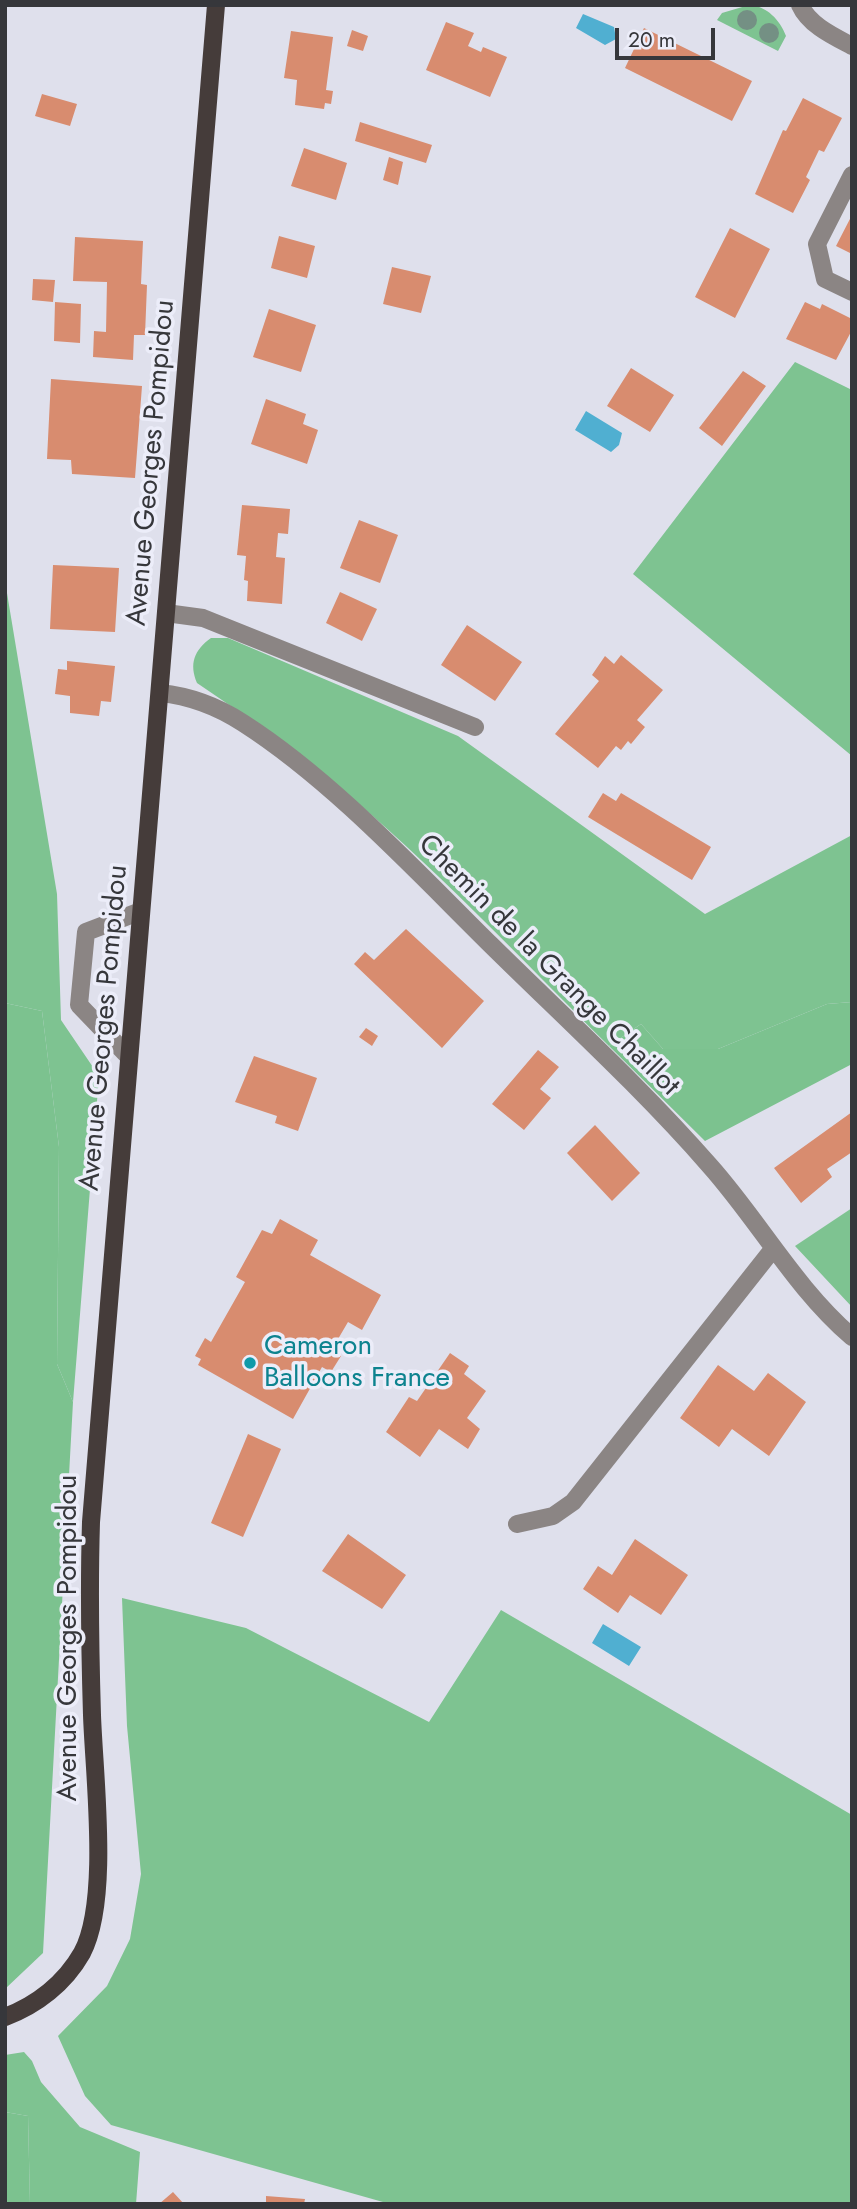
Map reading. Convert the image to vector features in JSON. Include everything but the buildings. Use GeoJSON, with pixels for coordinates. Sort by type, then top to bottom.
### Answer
{"type":"FeatureCollection","features":[{"type":"Feature","properties":{"kind":"main road","name":"Avenue Georges Pompidou"},"geometry":{"type":"LineString","coordinates":[[5,2017],[32,2005],[69,1971],[82,1952],[97,1899],[89,1633],[91,1522],[216,5]]}},
{"type":"Feature","properties":{"kind":"street"},"geometry":{"type":"LineString","coordinates":[[800,5],[804,13],[827,33],[852,46]]}},
{"type":"Feature","properties":{"kind":"street"},"geometry":{"type":"LineString","coordinates":[[852,175],[817,244],[825,279],[852,292]]}},
{"type":"Feature","properties":{"kind":"street"},"geometry":{"type":"LineString","coordinates":[[166,613],[203,618],[474,727]]}},
{"type":"Feature","properties":{"kind":"street","name":"Chemin de la Grange Chaillot"},"geometry":{"type":"LineString","coordinates":[[160,693],[194,699],[226,713],[321,783],[428,883],[640,1091],[712,1167],[773,1249],[852,1337]]}},
{"type":"Feature","properties":{"kind":"street"},"geometry":{"type":"LineString","coordinates":[[129,1057],[79,1005],[86,932],[141,911]]}},
{"type":"Feature","properties":{"kind":"street"},"geometry":{"type":"LineString","coordinates":[[517,1524],[532,1523],[553,1516],[573,1503],[773,1249]]}},
{"type":"Feature","properties":{"kind":"green space"},"geometry":{"type":"Polygon","coordinates":[[[749,5],[767,11],[780,25],[786,36],[778,51],[717,20],[722,13],[749,5]]]}},
{"type":"Feature","properties":{"kind":"green space"},"geometry":{"type":"Polygon","coordinates":[[[795,362],[852,390],[852,756],[633,574],[795,362]]]}},
{"type":"Feature","properties":{"kind":"green space"},"geometry":{"type":"Polygon","coordinates":[[[5,581],[57,894],[61,1020],[99,1076],[73,1402],[57,1364],[59,1147],[42,1011],[5,1003],[5,581]]]}},
{"type":"Feature","properties":{"kind":"green space"},"geometry":{"type":"Polygon","coordinates":[[[211,638],[228,638],[458,736],[705,914],[852,835],[852,1002],[827,1004],[718,1049],[663,1049],[641,1024],[609,1046],[475,912],[371,815],[301,757],[197,683],[193,664],[201,647],[211,638]]]}},
{"type":"Feature","properties":{"kind":"green space"},"geometry":{"type":"Polygon","coordinates":[[[852,1002],[852,1064],[705,1141],[609,1046],[641,1024],[663,1049],[718,1049],[827,1004],[852,1002]]]}},
{"type":"Feature","properties":{"kind":"green space"},"geometry":{"type":"Polygon","coordinates":[[[5,1003],[42,1011],[59,1147],[57,1364],[73,1402],[43,1953],[5,1989],[5,1003]]]}},
{"type":"Feature","properties":{"kind":"green space"},"geometry":{"type":"Polygon","coordinates":[[[852,1208],[852,1307],[795,1246],[852,1208]]]}},
{"type":"Feature","properties":{"kind":"green space"},"geometry":{"type":"Polygon","coordinates":[[[122,1598],[246,1628],[429,1722],[501,1610],[852,1815],[852,2204],[390,2204],[111,2125],[85,2096],[58,2036],[107,1986],[130,1939],[141,1874],[127,1726],[122,1598]]]}},
{"type":"Feature","properties":{"kind":"green space"},"geometry":{"type":"Polygon","coordinates":[[[24,2052],[32,2061],[41,2082],[80,2127],[140,2152],[136,2204],[30,2204],[28,2116],[5,2112],[5,2055],[24,2052]]]}},
{"type":"Feature","properties":{"kind":"green space"},"geometry":{"type":"Polygon","coordinates":[[[5,2112],[28,2116],[30,2204],[5,2204],[5,2112]]]}},
{"type":"Feature","properties":{"kind":"water"},"geometry":{"type":"Polygon","coordinates":[[[583,14],[614,27],[616,39],[605,45],[576,28],[583,14]]]}},
{"type":"Feature","properties":{"kind":"water"},"geometry":{"type":"Polygon","coordinates":[[[586,411],[622,433],[619,445],[611,452],[575,430],[586,411]]]}},
{"type":"Feature","properties":{"kind":"water"},"geometry":{"type":"Polygon","coordinates":[[[603,1624],[641,1647],[629,1666],[592,1643],[603,1624]]]}},
{"type":"Feature","properties":{"kind":"place","name":"Cameron Balloons France"},"geometry":{"type":"Point","coordinates":[250,1363]}}]}
